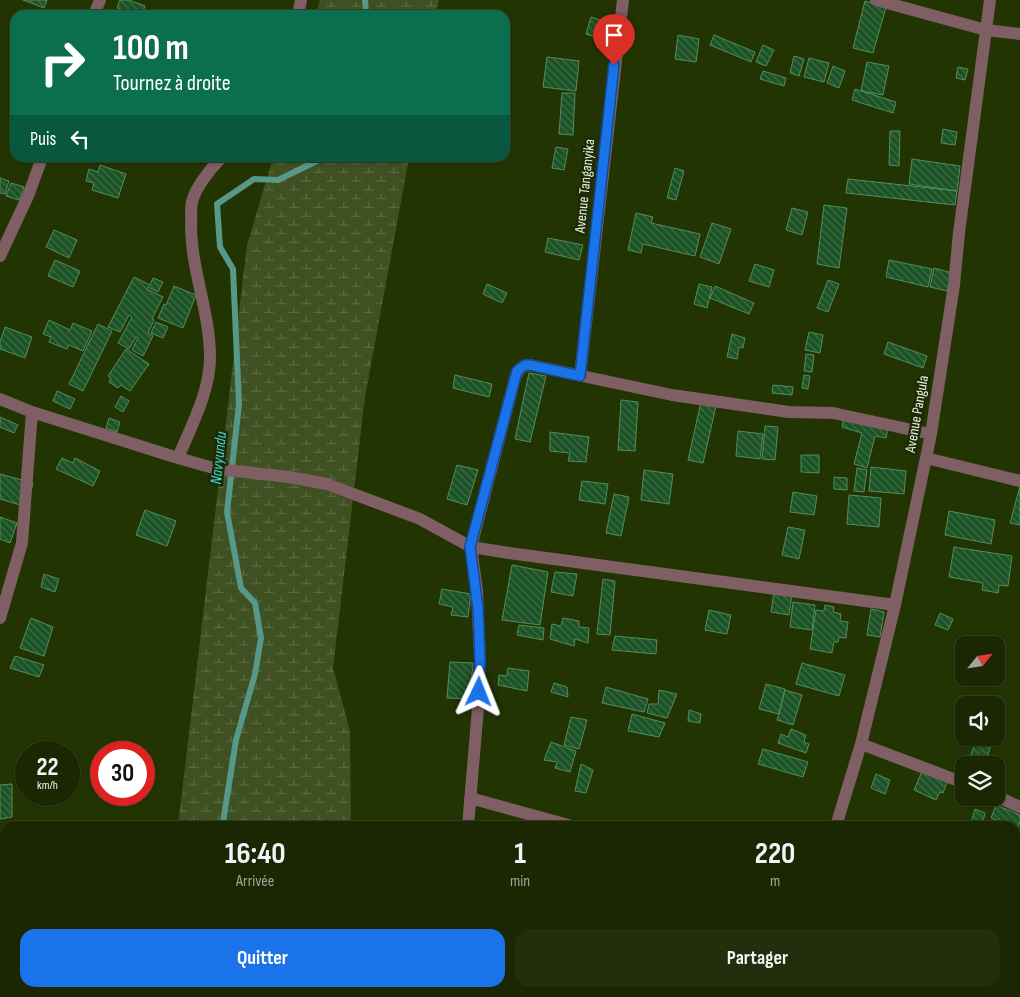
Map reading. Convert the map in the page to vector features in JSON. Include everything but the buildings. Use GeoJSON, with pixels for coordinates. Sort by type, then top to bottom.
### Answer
{"type":"FeatureCollection","features":[{"type":"Feature","properties":{"kind":"street","name":"Avenue Tanganyika"},"geometry":{"type":"LineString","coordinates":[[580,376],[623,0]]}},
{"type":"Feature","properties":{"kind":"street"},"geometry":{"type":"LineString","coordinates":[[876,0],[986,30],[1020,34]]}},
{"type":"Feature","properties":{"kind":"street","name":"Avenue Pangula"},"geometry":{"type":"LineString","coordinates":[[838,821],[861,744],[896,605],[931,434],[954,285],[959,233],[990,0]]}},
{"type":"Feature","properties":{"kind":"street"},"geometry":{"type":"LineString","coordinates":[[0,256],[28,196],[41,162]]}},
{"type":"Feature","properties":{"kind":"street"},"geometry":{"type":"LineString","coordinates":[[178,458],[205,390],[210,358],[208,327],[191,242],[192,201],[206,174],[216,162]]}},
{"type":"Feature","properties":{"kind":"street"},"geometry":{"type":"LineString","coordinates":[[468,821],[480,660],[476,591],[470,547],[517,371],[525,365],[530,365],[672,395],[789,412],[833,413],[931,434]]}},
{"type":"Feature","properties":{"kind":"street"},"geometry":{"type":"LineString","coordinates":[[0,399],[32,412],[217,469],[327,484],[420,519],[470,547],[896,605]]}},
{"type":"Feature","properties":{"kind":"street"},"geometry":{"type":"LineString","coordinates":[[0,618],[22,543],[32,412]]}},
{"type":"Feature","properties":{"kind":"street"},"geometry":{"type":"LineString","coordinates":[[926,458],[1020,481]]}},
{"type":"Feature","properties":{"kind":"street"},"geometry":{"type":"LineString","coordinates":[[861,744],[955,780]]}},
{"type":"Feature","properties":{"kind":"street"},"geometry":{"type":"LineString","coordinates":[[470,798],[554,821]]}},
{"type":"Feature","properties":{"kind":"street"},"geometry":{"type":"LineString","coordinates":[[1005,800],[1020,807]]}},
{"type":"Feature","properties":{"kind":"green space"},"geometry":{"type":"Polygon","coordinates":[[[320,0],[439,0],[437,10],[317,10],[320,0]]]}},
{"type":"Feature","properties":{"kind":"green space"},"geometry":{"type":"Polygon","coordinates":[[[272,162],[408,162],[365,397],[333,668],[350,731],[351,821],[179,821],[247,245],[272,162]]]}},
{"type":"Feature","properties":{"kind":"waterway","name":"Navyundu"},"geometry":{"type":"LineString","coordinates":[[365,0],[366,10]]}},
{"type":"Feature","properties":{"kind":"waterway","name":"Navyundu"},"geometry":{"type":"LineString","coordinates":[[223,821],[236,740],[255,674],[261,638],[255,603],[241,588],[227,512],[239,404],[233,269],[220,247],[217,204],[254,179],[278,180],[315,162]]}},
{"type":"Feature","properties":{"kind":"route"},"geometry":{"type":"LineString","coordinates":[[479,692],[478,608],[470,547],[517,371],[525,365],[530,365],[580,376],[614,65]]}}]}
